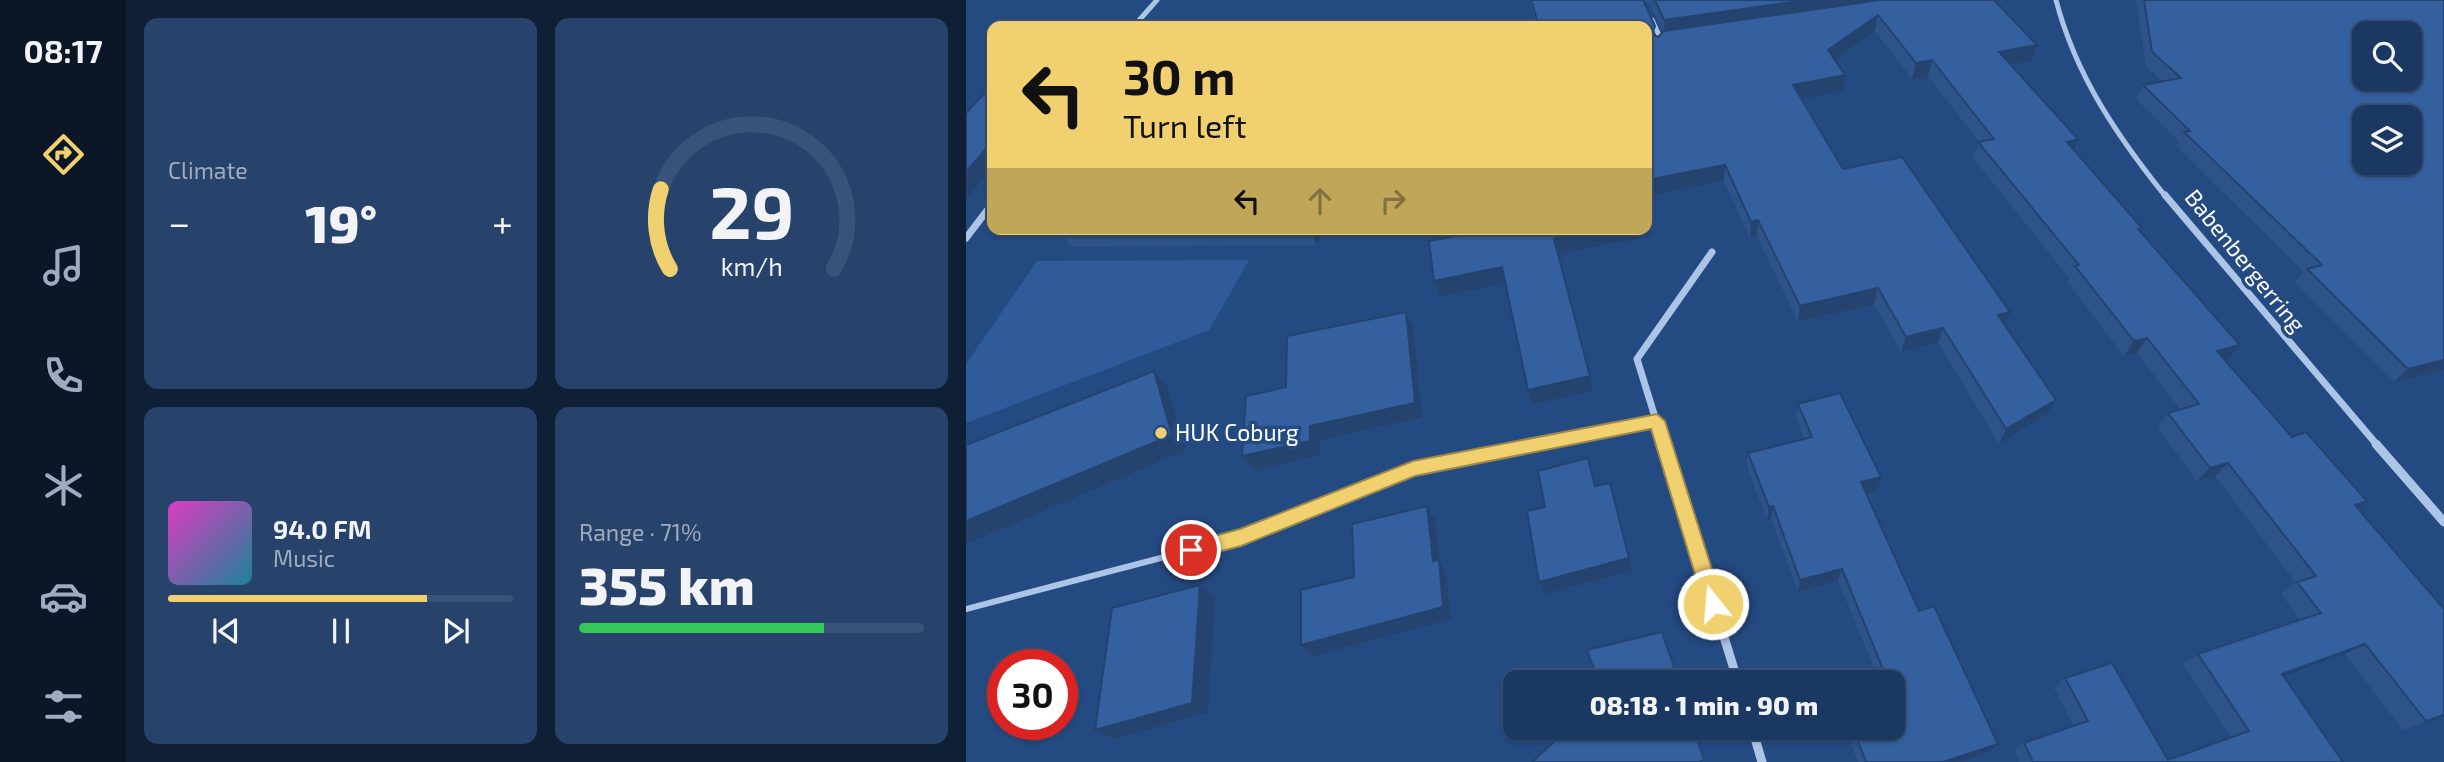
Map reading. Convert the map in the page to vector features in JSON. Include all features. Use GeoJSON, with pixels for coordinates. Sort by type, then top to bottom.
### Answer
{"type":"FeatureCollection","features":[{"type":"Feature","properties":{"kind":"street"},"geometry":{"type":"LineString","coordinates":[[1139,21],[1157,0]]}},
{"type":"Feature","properties":{"kind":"street","name":"Babenbergerring"},"geometry":{"type":"LineString","coordinates":[[2056,0],[2071,48],[2093,93],[2123,139],[2289,345],[2444,522]]}},
{"type":"Feature","properties":{"kind":"street"},"geometry":{"type":"LineString","coordinates":[[1646,7],[1662,42]]}},
{"type":"Feature","properties":{"kind":"street"},"geometry":{"type":"LineString","coordinates":[[1658,48],[1662,42],[1672,40]]}},
{"type":"Feature","properties":{"kind":"street"},"geometry":{"type":"LineString","coordinates":[[966,238],[987,211]]}},
{"type":"Feature","properties":{"kind":"street"},"geometry":{"type":"LineString","coordinates":[[1713,252],[1637,359],[1734,670]]}},
{"type":"Feature","properties":{"kind":"street"},"geometry":{"type":"LineString","coordinates":[[1756,740],[1762,762]]}},
{"type":"Feature","properties":{"kind":"lane"},"geometry":{"type":"LineString","coordinates":[[966,609],[1241,537],[1413,468],[1657,421]]}},
{"type":"Feature","properties":{"kind":"shaded area"},"geometry":{"type":"Polygon","coordinates":[[[1249,260],[1209,330],[966,423],[966,364],[1037,261],[1249,260]]]}},
{"type":"Feature","properties":{"kind":"building"},"geometry":{"type":"Polygon","coordinates":[[[1531,0],[1643,0],[1655,26],[1652,34],[1652,21],[1537,21],[1531,0]]]}},
{"type":"Feature","properties":{"kind":"building"},"geometry":{"type":"Polygon","coordinates":[[[1655,0],[1806,0],[1664,20],[1655,0]]]}},
{"type":"Feature","properties":{"kind":"building"},"geometry":{"type":"Polygon","coordinates":[[[1880,0],[1994,0],[2037,45],[1999,52],[2078,139],[2067,142],[2142,228],[2138,229],[2240,345],[2217,351],[2292,437],[2306,432],[2367,501],[2355,505],[2444,607],[2444,715],[2426,721],[2365,644],[2282,674],[2343,762],[2033,762],[2024,743],[2088,721],[2065,678],[2112,663],[2168,760],[2249,731],[2198,654],[2321,613],[2297,582],[2316,576],[2228,463],[2210,468],[2168,413],[2199,404],[2147,338],[2134,341],[2075,266],[2079,265],[1978,142],[1994,139],[1932,60],[1916,63],[1878,15],[1828,50],[1845,75],[1793,85],[1843,169],[1902,157],[2010,312],[1998,315],[2056,400],[2006,429],[1943,328],[1906,337],[1878,288],[1800,306],[1758,220],[1751,222],[1725,165],[1652,179],[1652,34],[1658,37],[1664,31],[1880,0]]]}},
{"type":"Feature","properties":{"kind":"building"},"geometry":{"type":"Polygon","coordinates":[[[2144,0],[2444,0],[2444,360],[2408,369],[2307,269],[2322,265],[2184,132],[2190,131],[2143,85],[2181,78],[2152,52],[2144,0]]]}},
{"type":"Feature","properties":{"kind":"building"},"geometry":{"type":"Polygon","coordinates":[[[987,90],[987,148],[966,172],[966,113],[987,90]]]}},
{"type":"Feature","properties":{"kind":"building"},"geometry":{"type":"Polygon","coordinates":[[[1462,235],[1573,235],[1554,239],[1590,376],[1528,390],[1502,267],[1434,281],[1429,241],[1462,235]]]}},
{"type":"Feature","properties":{"kind":"building"},"geometry":{"type":"Polygon","coordinates":[[[1406,312],[1415,403],[1310,426],[1310,441],[1242,456],[1246,396],[1286,387],[1287,336],[1406,312]]]}},
{"type":"Feature","properties":{"kind":"building"},"geometry":{"type":"Polygon","coordinates":[[[1154,371],[1172,435],[966,521],[966,445],[1154,371]]]}},
{"type":"Feature","properties":{"kind":"building"},"geometry":{"type":"Polygon","coordinates":[[[1840,393],[1881,477],[1861,482],[1919,611],[1934,606],[1998,744],[1943,762],[1866,762],[1858,740],[1905,740],[1905,670],[1879,670],[1883,669],[1842,569],[1800,580],[1773,506],[1769,507],[1748,453],[1812,437],[1798,404],[1840,393]]]}},
{"type":"Feature","properties":{"kind":"building"},"geometry":{"type":"Polygon","coordinates":[[[1588,458],[1595,486],[1610,483],[1629,558],[1539,582],[1527,511],[1545,507],[1538,471],[1588,458]]]}},
{"type":"Feature","properties":{"kind":"building"},"geometry":{"type":"Polygon","coordinates":[[[1427,506],[1433,561],[1439,560],[1443,607],[1301,645],[1301,590],[1354,577],[1352,524],[1427,506]]]}},
{"type":"Feature","properties":{"kind":"building"},"geometry":{"type":"Polygon","coordinates":[[[1200,585],[1192,703],[1095,730],[1112,608],[1200,585]]]}},
{"type":"Feature","properties":{"kind":"building"},"geometry":{"type":"Polygon","coordinates":[[[1662,632],[1675,670],[1594,670],[1587,650],[1662,632]]]}},
{"type":"Feature","properties":{"kind":"building"},"geometry":{"type":"Polygon","coordinates":[[[1556,740],[1697,740],[1704,759],[1699,762],[1532,762],[1556,740]]]}},
{"type":"Feature","properties":{"kind":"place","name":"HUK Coburg"},"geometry":{"type":"Point","coordinates":[1161,433]}},
{"type":"Feature","properties":{"kind":"route"},"geometry":{"type":"LineString","coordinates":[[1191,550],[1241,537],[1413,468],[1657,421],[1713,604]]}}]}
